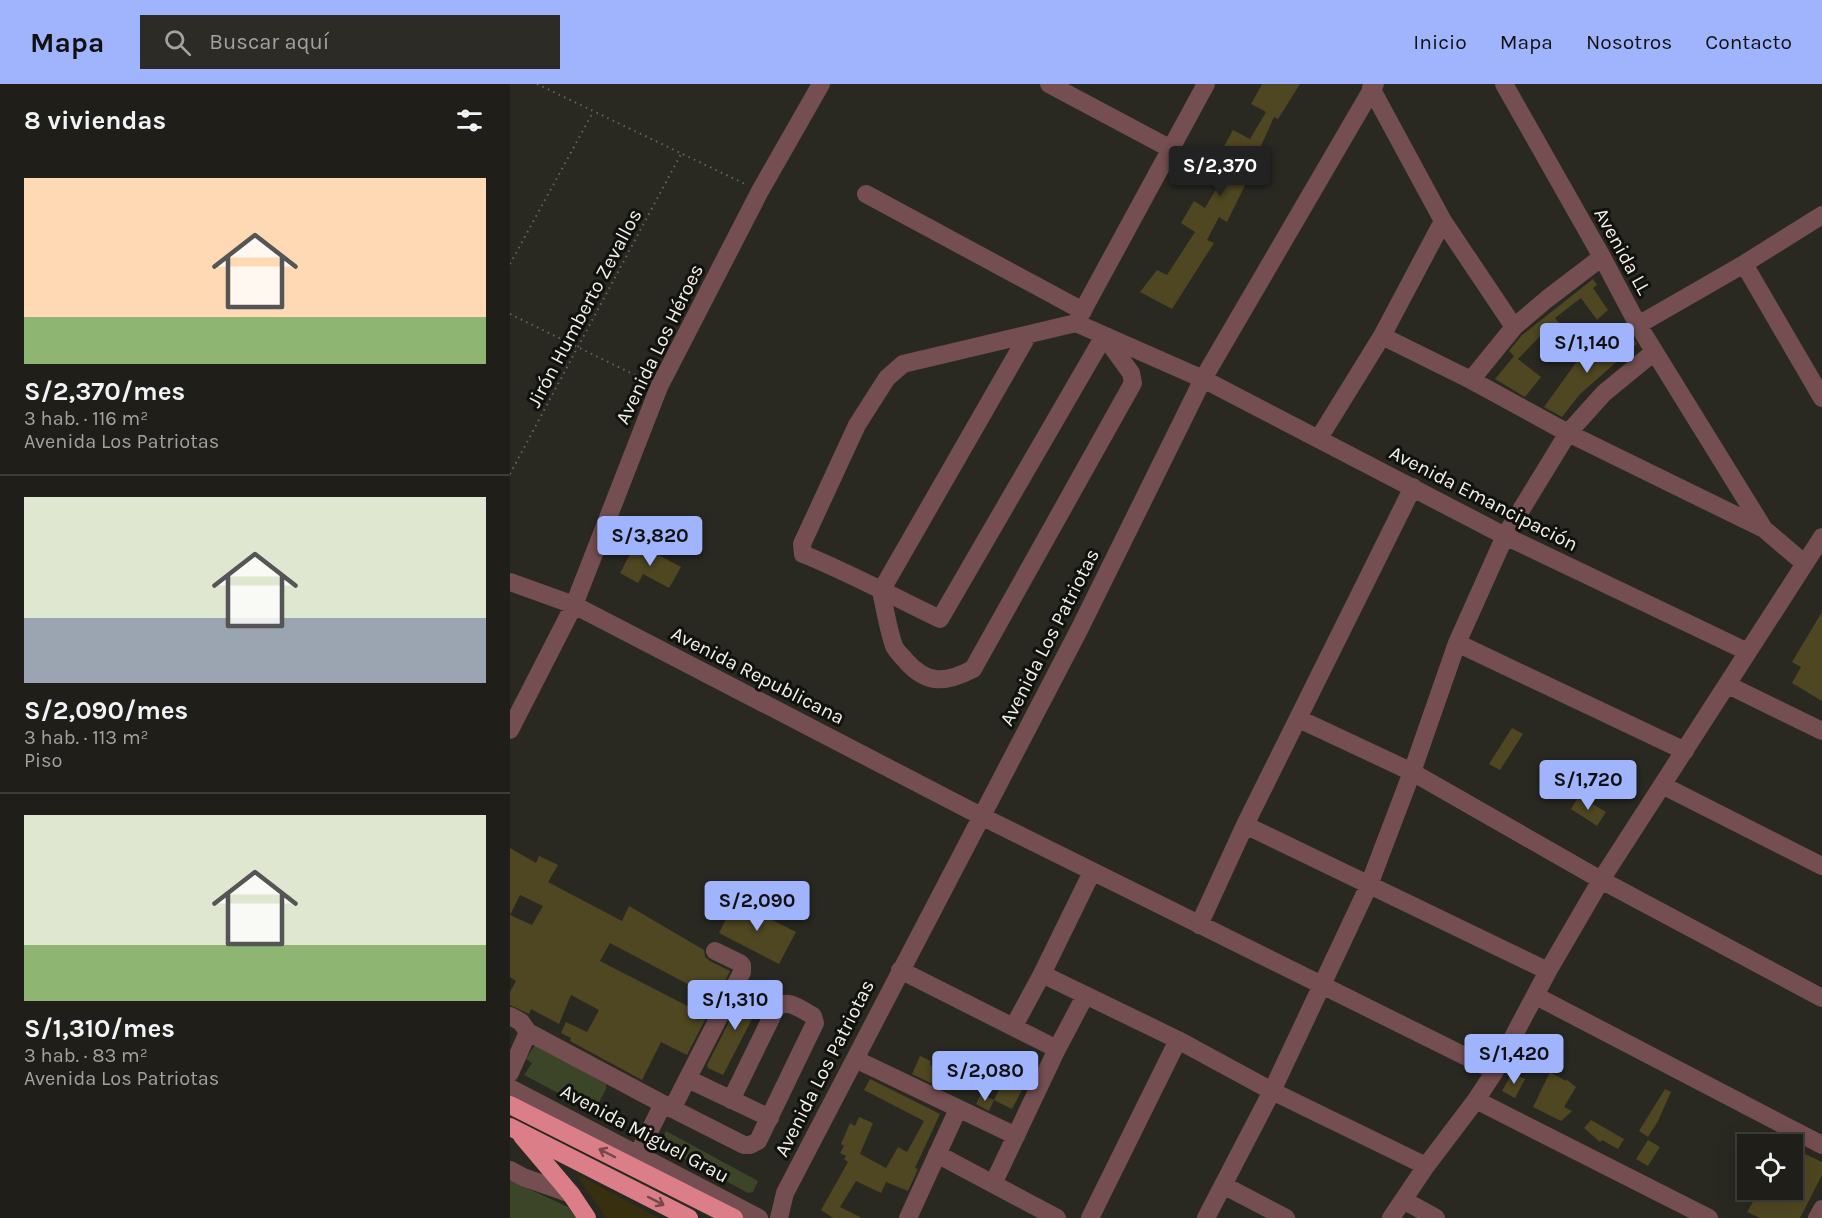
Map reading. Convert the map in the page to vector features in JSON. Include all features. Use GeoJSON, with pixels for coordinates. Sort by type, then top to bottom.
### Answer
{"type":"FeatureCollection","features":[{"type":"Feature","properties":{"kind":"highway","name":"Avenida Miguel Grau"},"geometry":{"type":"LineString","coordinates":[[510,1105],[734,1218]]}},
{"type":"Feature","properties":{"kind":"highway"},"geometry":{"type":"LineString","coordinates":[[514,1129],[571,1194],[587,1218]]}},
{"type":"Feature","properties":{"kind":"highway"},"geometry":{"type":"LineString","coordinates":[[514,1129],[689,1218]]}},
{"type":"Feature","properties":{"kind":"street","name":"Avenida Los Héroes"},"geometry":{"type":"LineString","coordinates":[[510,730],[574,604],[659,387],[760,191],[821,84]]}},
{"type":"Feature","properties":{"kind":"street"},"geometry":{"type":"LineString","coordinates":[[1049,84],[1171,149]]}},
{"type":"Feature","properties":{"kind":"street"},"geometry":{"type":"LineString","coordinates":[[1028,335],[881,591],[895,648],[914,670],[928,678],[943,680],[957,677],[973,669],[1133,383],[1131,373],[1104,336],[940,619],[881,591],[803,554],[802,544],[857,425],[887,378],[903,364],[1028,335],[1079,317],[1206,84]]}},
{"type":"Feature","properties":{"kind":"street","name":"Avenida LL"},"geometry":{"type":"LineString","coordinates":[[1504,84],[1638,325],[1764,529]]}},
{"type":"Feature","properties":{"kind":"street"},"geometry":{"type":"LineString","coordinates":[[1373,86],[1443,221],[1514,327]]}},
{"type":"Feature","properties":{"kind":"street","name":"Avenida Los Patriotas"},"geometry":{"type":"LineString","coordinates":[[779,1218],[785,1193],[1078,630],[1203,379],[1373,86]]}},
{"type":"Feature","properties":{"kind":"street","name":"Avenida Emancipación"},"geometry":{"type":"LineString","coordinates":[[866,194],[1079,317],[1104,336],[1203,379],[1505,536],[1748,652]]}},
{"type":"Feature","properties":{"kind":"street"},"geometry":{"type":"LineString","coordinates":[[1638,325],[1744,264],[1822,215]]}},
{"type":"Feature","properties":{"kind":"street"},"geometry":{"type":"LineString","coordinates":[[1319,438],[1382,336],[1443,221]]}},
{"type":"Feature","properties":{"kind":"street"},"geometry":{"type":"LineString","coordinates":[[1471,380],[1514,327],[1602,257]]}},
{"type":"Feature","properties":{"kind":"street"},"geometry":{"type":"LineString","coordinates":[[1744,264],[1822,399]]}},
{"type":"Feature","properties":{"kind":"street"},"geometry":{"type":"LineString","coordinates":[[1382,336],[1471,380],[1568,433],[1764,529],[1804,563]]}},
{"type":"Feature","properties":{"kind":"street"},"geometry":{"type":"LineString","coordinates":[[1206,1218],[1272,1091],[1369,885],[1457,644],[1505,536],[1568,433],[1604,393],[1654,352]]}},
{"type":"Feature","properties":{"kind":"street"},"geometry":{"type":"LineString","coordinates":[[1198,925],[1245,825],[1413,487]]}},
{"type":"Feature","properties":{"kind":"street"},"geometry":{"type":"LineString","coordinates":[[1391,1218],[1495,1071],[1548,971],[1601,880],[1664,786],[1822,537]]}},
{"type":"Feature","properties":{"kind":"street","name":"Avenida Republicana"},"geometry":{"type":"LineString","coordinates":[[510,582],[574,604],[981,816],[1495,1071]]}},
{"type":"Feature","properties":{"kind":"street"},"geometry":{"type":"LineString","coordinates":[[1457,644],[1685,751]]}},
{"type":"Feature","properties":{"kind":"street"},"geometry":{"type":"LineString","coordinates":[[1728,685],[1822,731]]}},
{"type":"Feature","properties":{"kind":"street"},"geometry":{"type":"LineString","coordinates":[[1299,718],[1412,772],[1601,880],[1822,998]]}},
{"type":"Feature","properties":{"kind":"street"},"geometry":{"type":"LineString","coordinates":[[1664,786],[1822,866]]}},
{"type":"Feature","properties":{"kind":"street"},"geometry":{"type":"LineString","coordinates":[[1245,825],[1548,971]]}},
{"type":"Feature","properties":{"kind":"street"},"geometry":{"type":"LineString","coordinates":[[1014,1026],[1092,872]]}},
{"type":"Feature","properties":{"kind":"street"},"geometry":{"type":"LineString","coordinates":[[638,1154],[688,1079],[743,968],[740,963],[715,951]]}},
{"type":"Feature","properties":{"kind":"street"},"geometry":{"type":"LineString","coordinates":[[900,970],[1057,1049]]}},
{"type":"Feature","properties":{"kind":"street"},"geometry":{"type":"LineString","coordinates":[[1042,974],[1426,1166]]}},
{"type":"Feature","properties":{"kind":"street"},"geometry":{"type":"LineString","coordinates":[[993,1184],[1057,1049],[1085,996]]}},
{"type":"Feature","properties":{"kind":"street"},"geometry":{"type":"LineString","coordinates":[[1536,996],[1822,1145]]}},
{"type":"Feature","properties":{"kind":"street"},"geometry":{"type":"LineString","coordinates":[[510,1016],[521,1022],[528,1032],[668,1107],[744,1145],[750,1145],[758,1141],[770,1118],[815,1023],[813,1016],[789,1003],[780,1004],[776,1008],[731,1100]]}},
{"type":"Feature","properties":{"kind":"street"},"geometry":{"type":"LineString","coordinates":[[510,1073],[528,1032]]}},
{"type":"Feature","properties":{"kind":"street"},"geometry":{"type":"LineString","coordinates":[[1090,1218],[1178,1040]]}},
{"type":"Feature","properties":{"kind":"street"},"geometry":{"type":"LineString","coordinates":[[855,1059],[1017,1136]]}},
{"type":"Feature","properties":{"kind":"street"},"geometry":{"type":"LineString","coordinates":[[688,1079],[770,1118]]}},
{"type":"Feature","properties":{"kind":"street","name":"Avenida Miguel Grau"},"geometry":{"type":"LineString","coordinates":[[510,1088],[759,1218]]}},
{"type":"Feature","properties":{"kind":"street"},"geometry":{"type":"LineString","coordinates":[[1476,1100],[1709,1218]]}},
{"type":"Feature","properties":{"kind":"street"},"geometry":{"type":"LineString","coordinates":[[908,1218],[958,1109]]}},
{"type":"Feature","properties":{"kind":"street"},"geometry":{"type":"LineString","coordinates":[[937,1154],[1057,1218]]}},
{"type":"Feature","properties":{"kind":"street"},"geometry":{"type":"LineString","coordinates":[[510,1170],[571,1194]]}},
{"type":"Feature","properties":{"kind":"street"},"geometry":{"type":"LineString","coordinates":[[1223,1185],[1286,1218]]}},
{"type":"Feature","properties":{"kind":"street"},"geometry":{"type":"LineString","coordinates":[[1403,1200],[1436,1218]]}},
{"type":"Feature","properties":{"kind":"street"},"geometry":{"type":"LineString","coordinates":[[1817,1218],[1822,1209]]}},
{"type":"Feature","properties":{"kind":"path"},"geometry":{"type":"LineString","coordinates":[[537,84],[760,191]]}},
{"type":"Feature","properties":{"kind":"path"},"geometry":{"type":"LineString","coordinates":[[510,264],[593,112]]}},
{"type":"Feature","properties":{"kind":"path","name":"Jirón Humberto Zevallos"},"geometry":{"type":"LineString","coordinates":[[510,474],[681,154]]}},
{"type":"Feature","properties":{"kind":"path"},"geometry":{"type":"LineString","coordinates":[[510,314],[659,387]]}},
{"type":"Feature","properties":{"kind":"green space"},"geometry":{"type":"Polygon","coordinates":[[[535,1045],[606,1084],[606,1089],[594,1112],[524,1075],[532,1063],[526,1059],[535,1045]]]}},
{"type":"Feature","properties":{"kind":"green space"},"geometry":{"type":"Polygon","coordinates":[[[666,1131],[758,1181],[753,1192],[748,1193],[659,1145],[666,1131]]]}},
{"type":"Feature","properties":{"kind":"green space"},"geometry":{"type":"Polygon","coordinates":[[[510,1180],[568,1207],[576,1218],[510,1218],[510,1180]]]}},
{"type":"Feature","properties":{"kind":"sand"},"geometry":{"type":"Polygon","coordinates":[[[576,1174],[659,1218],[606,1218],[576,1174]]]}},
{"type":"Feature","properties":{"kind":"building"},"geometry":{"type":"Polygon","coordinates":[[[1262,84],[1300,84],[1278,119],[1274,117],[1261,146],[1267,149],[1252,171],[1227,222],[1219,217],[1207,240],[1214,243],[1172,309],[1140,292],[1157,270],[1167,275],[1195,232],[1181,223],[1194,201],[1205,208],[1218,186],[1232,159],[1221,152],[1233,130],[1250,139],[1266,112],[1251,104],[1262,84]]]}},
{"type":"Feature","properties":{"kind":"building"},"geometry":{"type":"Polygon","coordinates":[[[1593,279],[1597,285],[1593,288],[1608,310],[1597,320],[1581,298],[1555,318],[1559,323],[1549,335],[1545,331],[1518,359],[1541,377],[1525,397],[1495,379],[1514,356],[1509,351],[1522,335],[1593,279]]]}},
{"type":"Feature","properties":{"kind":"building"},"geometry":{"type":"Polygon","coordinates":[[[1630,334],[1637,344],[1580,394],[1562,417],[1544,407],[1580,357],[1589,350],[1595,355],[1606,344],[1610,348],[1630,334]]]}},
{"type":"Feature","properties":{"kind":"building"},"geometry":{"type":"Polygon","coordinates":[[[636,543],[681,567],[669,588],[643,574],[638,583],[620,573],[636,543]]]}},
{"type":"Feature","properties":{"kind":"building"},"geometry":{"type":"Polygon","coordinates":[[[1822,612],[1822,701],[1792,683],[1801,667],[1792,662],[1822,612]]]}},
{"type":"Feature","properties":{"kind":"building"},"geometry":{"type":"Polygon","coordinates":[[[1512,728],[1523,734],[1500,770],[1489,764],[1512,728]]]}},
{"type":"Feature","properties":{"kind":"building"},"geometry":{"type":"Polygon","coordinates":[[[1579,796],[1606,812],[1597,826],[1571,809],[1579,796]]]}},
{"type":"Feature","properties":{"kind":"building"},"geometry":{"type":"Polygon","coordinates":[[[510,848],[536,863],[539,856],[558,865],[548,882],[622,921],[629,906],[704,950],[705,957],[730,971],[716,999],[610,943],[600,961],[707,1016],[687,1055],[661,1042],[642,1080],[570,1041],[571,1038],[561,1033],[566,1022],[587,1032],[599,1010],[571,995],[559,1024],[531,1009],[529,1014],[510,1005],[510,992],[516,981],[510,977],[510,848]],[[520,895],[510,915],[532,925],[543,906],[520,895]]]}},
{"type":"Feature","properties":{"kind":"building"},"geometry":{"type":"Polygon","coordinates":[[[735,901],[796,932],[779,964],[719,933],[735,901]]]}},
{"type":"Feature","properties":{"kind":"building"},"geometry":{"type":"Polygon","coordinates":[[[747,987],[764,996],[723,1075],[708,1068],[707,1065],[747,987]]]}},
{"type":"Feature","properties":{"kind":"building"},"geometry":{"type":"Polygon","coordinates":[[[920,1056],[931,1061],[930,1065],[942,1072],[939,1087],[912,1074],[920,1056]]]}},
{"type":"Feature","properties":{"kind":"building"},"geometry":{"type":"Polygon","coordinates":[[[1550,1072],[1566,1081],[1566,1079],[1576,1087],[1564,1107],[1572,1111],[1561,1121],[1533,1107],[1550,1072]]]}},
{"type":"Feature","properties":{"kind":"building"},"geometry":{"type":"Polygon","coordinates":[[[1512,1073],[1525,1079],[1515,1098],[1502,1091],[1512,1073]]]}},
{"type":"Feature","properties":{"kind":"building"},"geometry":{"type":"Polygon","coordinates":[[[870,1079],[940,1114],[915,1168],[918,1169],[908,1191],[886,1182],[881,1193],[856,1181],[840,1207],[862,1218],[833,1218],[821,1210],[848,1162],[844,1159],[846,1156],[840,1153],[844,1146],[841,1144],[850,1123],[855,1126],[859,1117],[873,1123],[860,1154],[886,1168],[898,1147],[907,1152],[924,1121],[864,1090],[870,1079]]]}},
{"type":"Feature","properties":{"kind":"building"},"geometry":{"type":"Polygon","coordinates":[[[1009,1081],[1023,1088],[1012,1109],[994,1100],[1000,1088],[1004,1090],[1009,1081]]]}},
{"type":"Feature","properties":{"kind":"building"},"geometry":{"type":"Polygon","coordinates":[[[1665,1089],[1671,1092],[1648,1137],[1639,1131],[1665,1089]]]}},
{"type":"Feature","properties":{"kind":"building"},"geometry":{"type":"Polygon","coordinates":[[[981,1094],[994,1100],[989,1111],[976,1104],[981,1094]]]}},
{"type":"Feature","properties":{"kind":"building"},"geometry":{"type":"Polygon","coordinates":[[[1591,1120],[1624,1139],[1618,1149],[1602,1140],[1600,1142],[1584,1128],[1591,1120]]]}},
{"type":"Feature","properties":{"kind":"building"},"geometry":{"type":"Polygon","coordinates":[[[1648,1140],[1660,1147],[1648,1166],[1636,1159],[1648,1140]]]}},
{"type":"Feature","properties":{"kind":"building"},"geometry":{"type":"Polygon","coordinates":[[[1803,1153],[1822,1162],[1822,1175],[1800,1218],[1760,1218],[1747,1212],[1754,1200],[1803,1200],[1803,1153]]]}}]}
